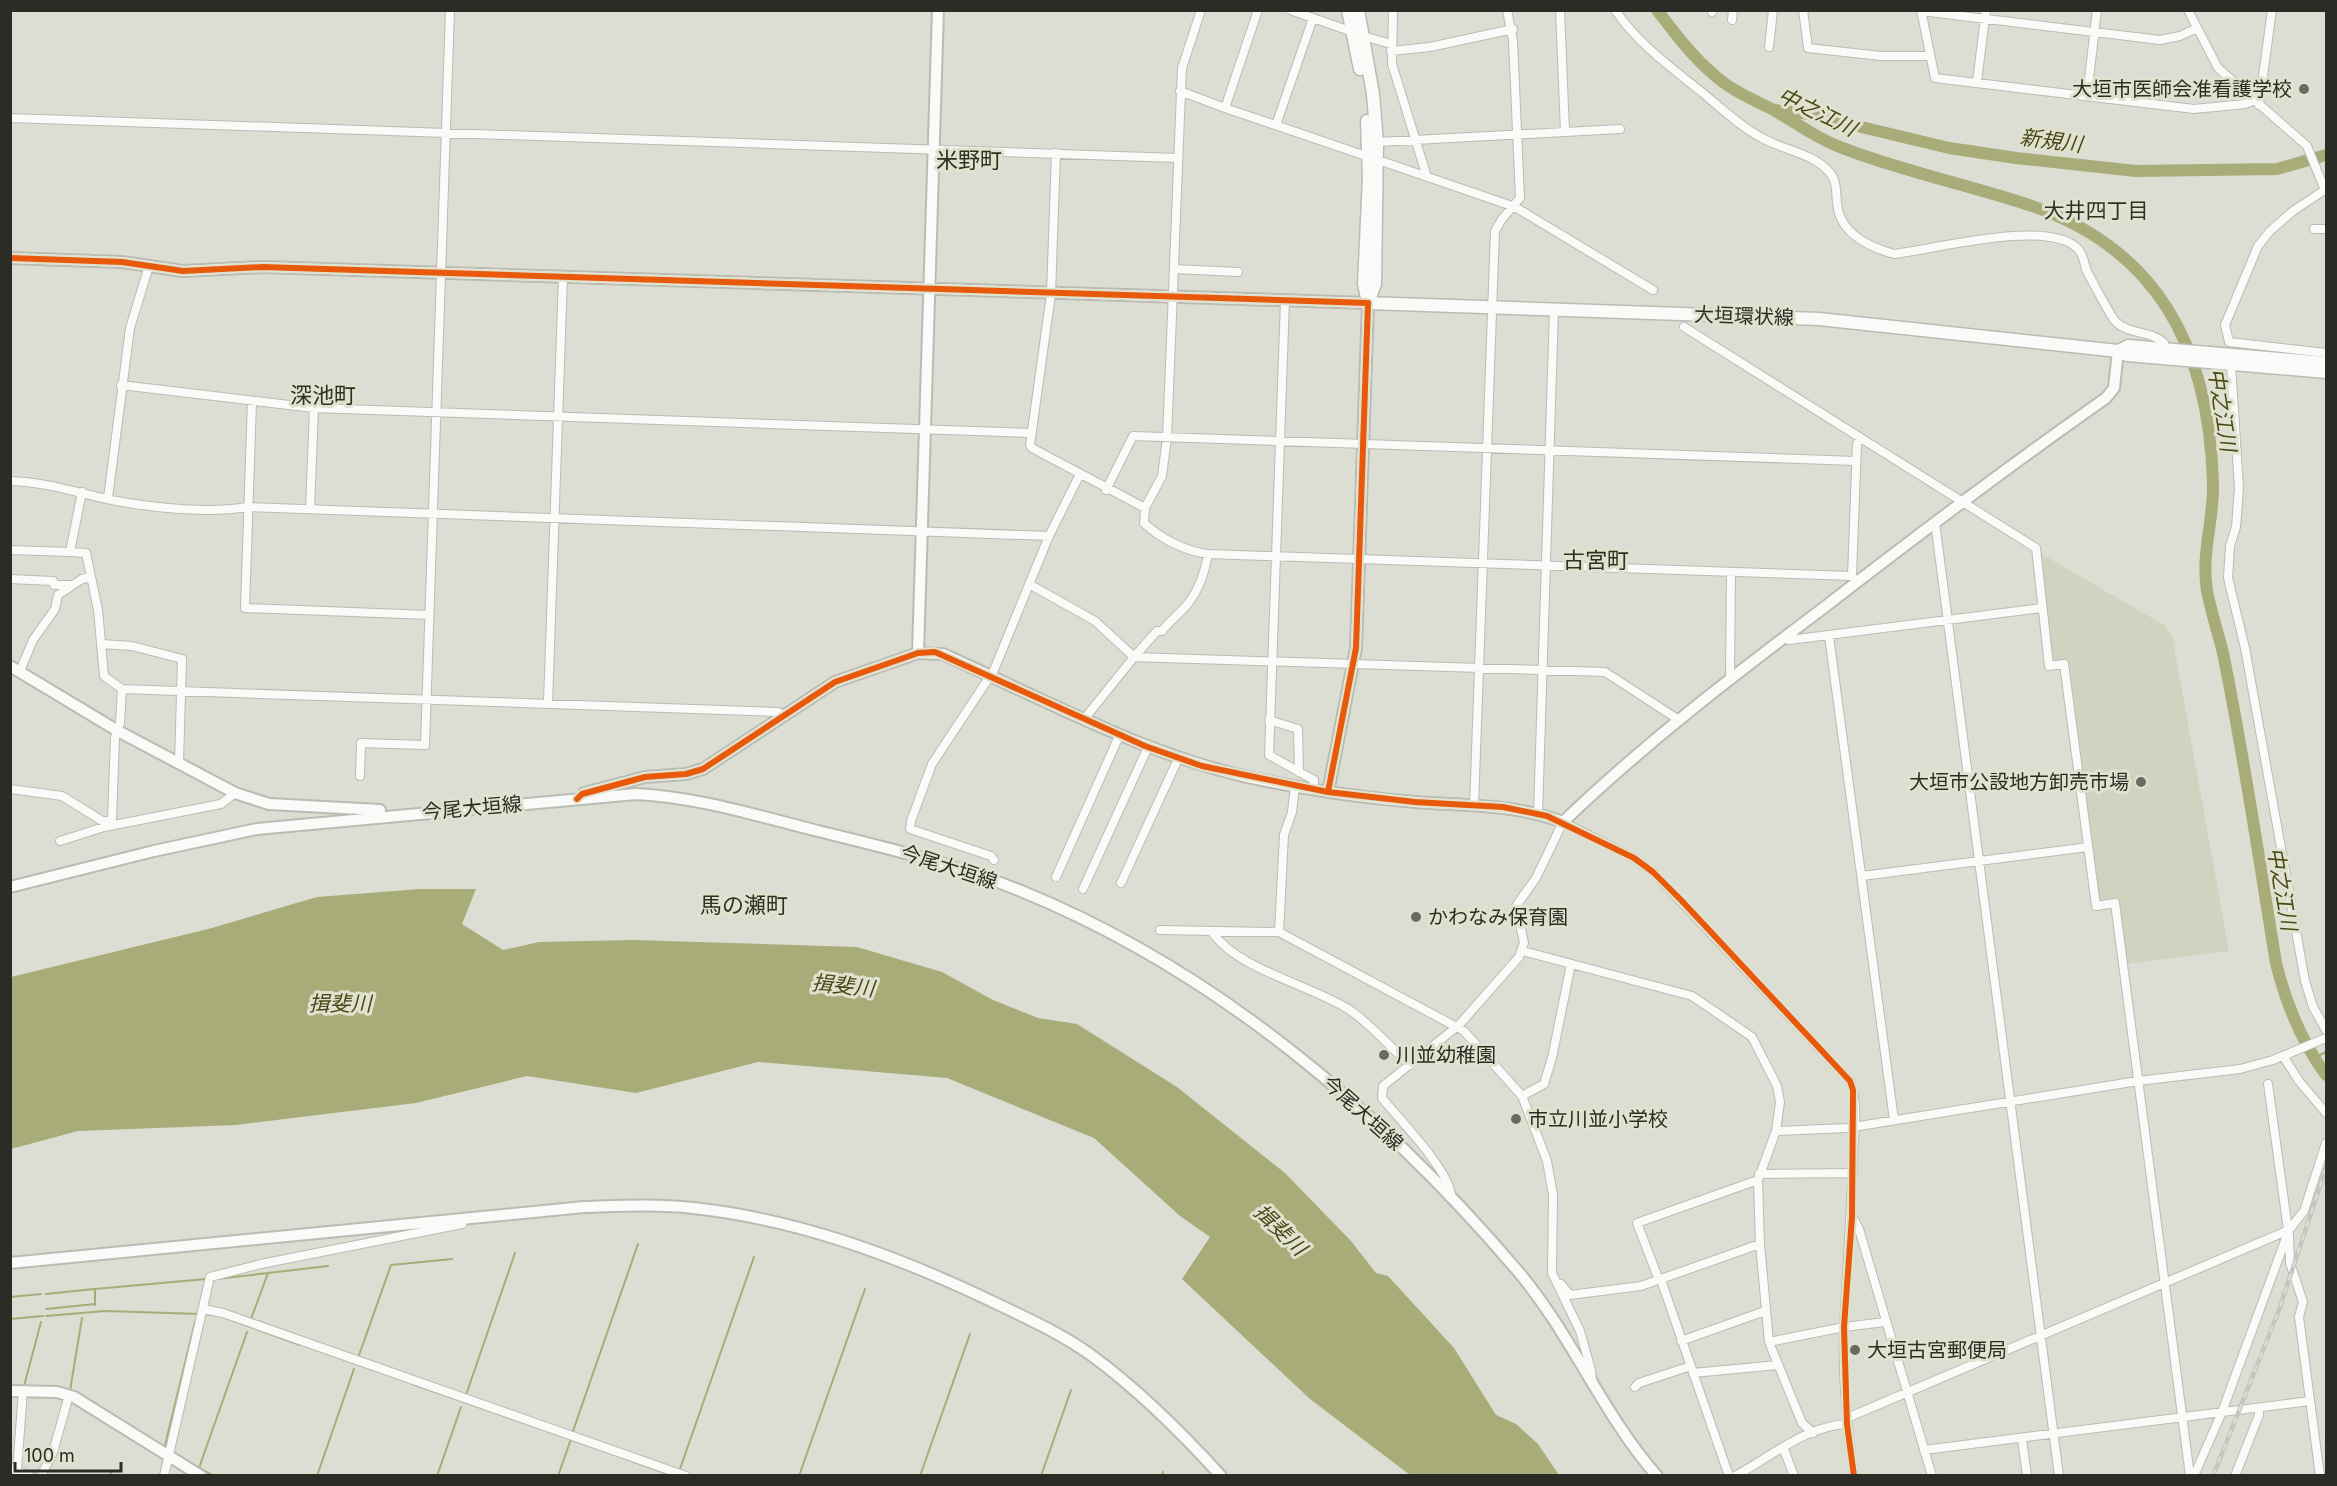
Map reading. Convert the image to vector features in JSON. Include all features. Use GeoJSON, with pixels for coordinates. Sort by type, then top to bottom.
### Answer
{"type":"FeatureCollection","features":[{"type":"Feature","properties":{"kind":"main road"},"geometry":{"type":"LineString","coordinates":[[1348,10],[1358,34],[1372,94],[1377,142],[1364,284],[1368,303]]}},
{"type":"Feature","properties":{"kind":"main road"},"geometry":{"type":"LineString","coordinates":[[1358,10],[1358,34],[1375,161]]}},
{"type":"Feature","properties":{"kind":"main road","name":"大垣環状線"},"geometry":{"type":"LineString","coordinates":[[1368,303],[1819,319],[2118,351],[2127,355],[2169,353],[2226,362],[2326,372]]}},
{"type":"Feature","properties":{"kind":"main road","name":"大垣環状線"},"geometry":{"type":"LineString","coordinates":[[2226,362],[2326,363]]}},
{"type":"Feature","properties":{"kind":"street"},"geometry":{"type":"LineString","coordinates":[[360,776],[361,743],[426,745],[450,10]]}},
{"type":"Feature","properties":{"kind":"street"},"geometry":{"type":"LineString","coordinates":[[1201,10],[1182,68],[1167,438],[1162,476],[1144,508],[1144,523],[1155,533],[1173,543],[1208,554],[1731,572],[1854,579]]}},
{"type":"Feature","properties":{"kind":"street"},"geometry":{"type":"LineString","coordinates":[[1225,108],[1258,10]]}},
{"type":"Feature","properties":{"kind":"street"},"geometry":{"type":"LineString","coordinates":[[1290,10],[1391,48],[1430,47],[1513,29]]}},
{"type":"Feature","properties":{"kind":"street"},"geometry":{"type":"LineString","coordinates":[[1392,10],[1392,64],[1427,177]]}},
{"type":"Feature","properties":{"kind":"street"},"geometry":{"type":"LineString","coordinates":[[1474,806],[1495,231],[1520,198],[1513,29],[1507,10]]}},
{"type":"Feature","properties":{"kind":"street"},"geometry":{"type":"LineString","coordinates":[[1560,10],[1565,131]]}},
{"type":"Feature","properties":{"kind":"street"},"geometry":{"type":"LineString","coordinates":[[1615,10],[1642,44],[1727,113],[1759,137],[1803,155],[1831,174],[1843,222],[1859,239],[1875,249],[1894,254],[2020,235],[2049,236],[2069,242],[2079,250],[2087,271],[2114,320],[2134,332],[2158,338],[2164,343],[2169,353]]}},
{"type":"Feature","properties":{"kind":"street"},"geometry":{"type":"LineString","coordinates":[[1732,20],[1733,10]]}},
{"type":"Feature","properties":{"kind":"street"},"geometry":{"type":"LineString","coordinates":[[1768,47],[1773,10]]}},
{"type":"Feature","properties":{"kind":"street"},"geometry":{"type":"LineString","coordinates":[[1803,10],[1808,48],[1881,56],[1929,56]]}},
{"type":"Feature","properties":{"kind":"street"},"geometry":{"type":"LineString","coordinates":[[2087,96],[2097,10]]}},
{"type":"Feature","properties":{"kind":"street"},"geometry":{"type":"LineString","coordinates":[[2188,10],[2218,68],[2256,103],[2296,133],[2309,149],[2326,190],[2293,211],[2270,231],[2258,246],[2225,325],[2229,342],[2326,353]]}},
{"type":"Feature","properties":{"kind":"street"},"geometry":{"type":"LineString","coordinates":[[2196,10],[2195,24],[2180,36],[2160,40],[2094,32],[1986,14],[1921,11],[1935,78],[2194,109],[2256,103]]}},
{"type":"Feature","properties":{"kind":"street"},"geometry":{"type":"LineString","coordinates":[[2256,103],[2272,10]]}},
{"type":"Feature","properties":{"kind":"street"},"geometry":{"type":"LineString","coordinates":[[918,653],[920,530],[938,11]]}},
{"type":"Feature","properties":{"kind":"street"},"geometry":{"type":"LineString","coordinates":[[1977,82],[1986,14]]}},
{"type":"Feature","properties":{"kind":"street"},"geometry":{"type":"LineString","coordinates":[[1276,125],[1313,18]]}},
{"type":"Feature","properties":{"kind":"street"},"geometry":{"type":"LineString","coordinates":[[1180,92],[1513,209],[1653,290]]}},
{"type":"Feature","properties":{"kind":"street"},"geometry":{"type":"LineString","coordinates":[[10,118],[1177,158]]}},
{"type":"Feature","properties":{"kind":"street"},"geometry":{"type":"LineString","coordinates":[[1377,142],[1620,129]]}},
{"type":"Feature","properties":{"kind":"street"},"geometry":{"type":"LineString","coordinates":[[1056,153],[1051,294],[1030,433],[1032,448],[1106,490],[1144,508]]}},
{"type":"Feature","properties":{"kind":"street"},"geometry":{"type":"LineString","coordinates":[[2314,229],[2326,229]]}},
{"type":"Feature","properties":{"kind":"street"},"geometry":{"type":"LineString","coordinates":[[10,258],[122,262],[205,272],[263,267],[1368,303],[1355,665],[1328,792]]}},
{"type":"Feature","properties":{"kind":"street"},"geometry":{"type":"LineString","coordinates":[[108,498],[130,328],[149,266]]}},
{"type":"Feature","properties":{"kind":"street"},"geometry":{"type":"LineString","coordinates":[[1173,269],[1238,272]]}},
{"type":"Feature","properties":{"kind":"street"},"geometry":{"type":"LineString","coordinates":[[548,703],[563,277]]}},
{"type":"Feature","properties":{"kind":"street"},"geometry":{"type":"LineString","coordinates":[[1285,300],[1269,755],[1314,780],[1314,790]]}},
{"type":"Feature","properties":{"kind":"street"},"geometry":{"type":"LineString","coordinates":[[1538,814],[1554,309]]}},
{"type":"Feature","properties":{"kind":"street"},"geometry":{"type":"LineString","coordinates":[[1684,327],[2036,548],[2049,666],[2064,664],[2096,906],[2115,903],[2182,1417],[2192,1476]]}},
{"type":"Feature","properties":{"kind":"street"},"geometry":{"type":"LineString","coordinates":[[1451,1197],[1451,1190],[1442,1174],[1382,1098],[1383,1086],[1459,1025],[1523,951],[1524,943],[1516,906],[1536,878],[1563,822],[1614,773],[1854,579],[2111,393],[2116,378],[2118,351]]}},
{"type":"Feature","properties":{"kind":"street"},"geometry":{"type":"LineString","coordinates":[[2226,362],[2239,488],[2236,527],[2229,554],[2228,578],[2245,648],[2305,981],[2313,1007],[2326,1030]]}},
{"type":"Feature","properties":{"kind":"street"},"geometry":{"type":"LineString","coordinates":[[121,385],[315,408],[1030,433]]}},
{"type":"Feature","properties":{"kind":"street"},"geometry":{"type":"LineString","coordinates":[[252,401],[245,608],[429,615]]}},
{"type":"Feature","properties":{"kind":"street"},"geometry":{"type":"LineString","coordinates":[[310,509],[315,408]]}},
{"type":"Feature","properties":{"kind":"street"},"geometry":{"type":"LineString","coordinates":[[1106,490],[1133,436],[1856,461]]}},
{"type":"Feature","properties":{"kind":"street"},"geometry":{"type":"LineString","coordinates":[[1854,579],[1856,461],[1857,444],[1860,439]]}},
{"type":"Feature","properties":{"kind":"street"},"geometry":{"type":"LineString","coordinates":[[994,860],[991,856],[961,844],[910,829],[921,789],[932,764],[985,686],[1049,536],[1080,474]]}},
{"type":"Feature","properties":{"kind":"street"},"geometry":{"type":"LineString","coordinates":[[10,481],[53,484],[128,503],[230,510],[248,507],[1049,536]]}},
{"type":"Feature","properties":{"kind":"street"},"geometry":{"type":"LineString","coordinates":[[70,552],[82,492]]}},
{"type":"Feature","properties":{"kind":"street"},"geometry":{"type":"LineString","coordinates":[[1935,522],[2059,1476]]}},
{"type":"Feature","properties":{"kind":"street"},"geometry":{"type":"LineString","coordinates":[[10,550],[86,554],[98,610],[104,676],[122,689],[778,712],[784,715]]}},
{"type":"Feature","properties":{"kind":"street"},"geometry":{"type":"LineString","coordinates":[[1085,718],[1157,631],[1162,632],[1175,614],[1185,608],[1204,572],[1208,554]]}},
{"type":"Feature","properties":{"kind":"street"},"geometry":{"type":"LineString","coordinates":[[1730,679],[1731,572]]}},
{"type":"Feature","properties":{"kind":"street"},"geometry":{"type":"LineString","coordinates":[[91,577],[73,585],[58,596],[55,609],[15,668],[118,731],[235,793],[268,804],[381,810],[389,815]]}},
{"type":"Feature","properties":{"kind":"street"},"geometry":{"type":"LineString","coordinates":[[10,579],[53,580],[54,585],[73,585]]}},
{"type":"Feature","properties":{"kind":"street"},"geometry":{"type":"LineString","coordinates":[[1029,584],[1095,621],[1134,657],[1355,665],[1480,666],[1605,672],[1679,720]]}},
{"type":"Feature","properties":{"kind":"street"},"geometry":{"type":"LineString","coordinates":[[1784,637],[1789,640],[1829,636],[2042,608]]}},
{"type":"Feature","properties":{"kind":"street"},"geometry":{"type":"LineString","coordinates":[[1829,636],[1894,1120]]}},
{"type":"Feature","properties":{"kind":"street"},"geometry":{"type":"LineString","coordinates":[[101,644],[132,646],[182,659],[179,764]]}},
{"type":"Feature","properties":{"kind":"street"},"geometry":{"type":"LineString","coordinates":[[577,799],[582,794],[645,777],[686,774],[704,769],[835,682],[918,653],[943,654],[1178,759],[1314,790],[1503,807],[1538,814],[1563,822],[1634,858],[1653,872],[1681,900],[1850,1081],[1853,1090],[1854,1127],[1852,1217],[1844,1327],[1847,1421],[1854,1476]]}},
{"type":"Feature","properties":{"kind":"street"},"geometry":{"type":"LineString","coordinates":[[10,789],[51,793],[76,804],[104,822],[112,819],[115,737],[118,731],[122,689]]}},
{"type":"Feature","properties":{"kind":"street"},"geometry":{"type":"LineString","coordinates":[[1269,720],[1298,729],[1299,772]]}},
{"type":"Feature","properties":{"kind":"street"},"geometry":{"type":"LineString","coordinates":[[1056,877],[1120,734]]}},
{"type":"Feature","properties":{"kind":"street"},"geometry":{"type":"LineString","coordinates":[[1083,889],[1148,747]]}},
{"type":"Feature","properties":{"kind":"street"},"geometry":{"type":"LineString","coordinates":[[1121,883],[1178,759]]}},
{"type":"Feature","properties":{"kind":"street"},"geometry":{"type":"LineString","coordinates":[[1279,932],[1284,835],[1292,812],[1294,786]]}},
{"type":"Feature","properties":{"kind":"street"},"geometry":{"type":"LineString","coordinates":[[60,841],[104,827],[221,804],[235,793]]}},
{"type":"Feature","properties":{"kind":"street","name":"今尾大垣線"},"geometry":{"type":"LineString","coordinates":[[10,887],[231,833],[389,815],[636,794],[693,800],[917,856],[995,881],[1046,902],[1172,968],[1239,1011],[1302,1060],[1354,1105],[1422,1167],[1451,1197],[1542,1301],[1572,1346],[1592,1383],[1633,1448],[1657,1476]]}},
{"type":"Feature","properties":{"kind":"street"},"geometry":{"type":"LineString","coordinates":[[1862,876],[2088,847]]}},
{"type":"Feature","properties":{"kind":"street"},"geometry":{"type":"LineString","coordinates":[[1160,930],[1279,932],[1459,1025],[1522,1096],[1551,1179],[1552,1273],[1580,1331],[1591,1370],[1592,1383]]}},
{"type":"Feature","properties":{"kind":"street"},"geometry":{"type":"LineString","coordinates":[[1212,932],[1219,942],[1263,969],[1349,1009],[1410,1065]]}},
{"type":"Feature","properties":{"kind":"street"},"geometry":{"type":"LineString","coordinates":[[1523,951],[1692,996],[1741,1027],[1752,1037],[1777,1086],[1780,1102],[1776,1131],[1758,1177],[1760,1244],[1769,1342],[1802,1423],[1813,1433]]}},
{"type":"Feature","properties":{"kind":"street"},"geometry":{"type":"LineString","coordinates":[[1522,1096],[1544,1084],[1552,1058],[1571,964]]}},
{"type":"Feature","properties":{"kind":"street"},"geometry":{"type":"LineString","coordinates":[[1776,1131],[1854,1127],[2010,1101],[2263,1064],[2326,1038]]}},
{"type":"Feature","properties":{"kind":"street"},"geometry":{"type":"LineString","coordinates":[[2286,1055],[2299,1081],[2326,1113]]}},
{"type":"Feature","properties":{"kind":"street"},"geometry":{"type":"LineString","coordinates":[[2268,1084],[2289,1230],[2290,1263],[2303,1302],[2299,1317],[2320,1476]]}},
{"type":"Feature","properties":{"kind":"street"},"geometry":{"type":"LineString","coordinates":[[2192,1476],[2222,1412],[2289,1230],[2304,1211],[2326,1143]]}},
{"type":"Feature","properties":{"kind":"street"},"geometry":{"type":"LineString","coordinates":[[1729,1476],[1660,1280],[1637,1223],[1758,1177],[1853,1173]]}},
{"type":"Feature","properties":{"kind":"street"},"geometry":{"type":"LineString","coordinates":[[10,1263],[584,1207],[651,1206],[720,1212],[821,1233],[956,1285],[1033,1322],[1089,1354],[1139,1393],[1221,1476]]}},
{"type":"Feature","properties":{"kind":"street"},"geometry":{"type":"LineString","coordinates":[[1852,1217],[1859,1229],[1932,1476]]}},
{"type":"Feature","properties":{"kind":"street"},"geometry":{"type":"LineString","coordinates":[[164,1476],[167,1454],[210,1277],[465,1223],[470,1218]]}},
{"type":"Feature","properties":{"kind":"street"},"geometry":{"type":"LineString","coordinates":[[1735,1476],[1783,1447],[1813,1433],[1847,1421],[1906,1392],[2042,1337],[2289,1230]]}},
{"type":"Feature","properties":{"kind":"street"},"geometry":{"type":"LineString","coordinates":[[1552,1273],[1570,1295],[1595,1293],[1660,1280],[1760,1244]]}},
{"type":"Feature","properties":{"kind":"street"},"geometry":{"type":"LineString","coordinates":[[203,1309],[223,1313],[686,1476]]}},
{"type":"Feature","properties":{"kind":"street"},"geometry":{"type":"LineString","coordinates":[[1681,1341],[1765,1311]]}},
{"type":"Feature","properties":{"kind":"street"},"geometry":{"type":"LineString","coordinates":[[1769,1342],[1844,1327],[1885,1322]]}},
{"type":"Feature","properties":{"kind":"street"},"geometry":{"type":"LineString","coordinates":[[1635,1387],[1639,1383],[1692,1369],[1778,1365]]}},
{"type":"Feature","properties":{"kind":"street"},"geometry":{"type":"LineString","coordinates":[[10,1391],[57,1392],[69,1395],[201,1476]]}},
{"type":"Feature","properties":{"kind":"street"},"geometry":{"type":"LineString","coordinates":[[23,1391],[14,1469],[30,1476]]}},
{"type":"Feature","properties":{"kind":"street"},"geometry":{"type":"LineString","coordinates":[[40,1476],[53,1452],[69,1395]]}},
{"type":"Feature","properties":{"kind":"street"},"geometry":{"type":"LineString","coordinates":[[1924,1450],[2310,1401]]}},
{"type":"Feature","properties":{"kind":"street"},"geometry":{"type":"LineString","coordinates":[[2235,1476],[2259,1415],[2259,1409]]}},
{"type":"Feature","properties":{"kind":"street"},"geometry":{"type":"LineString","coordinates":[[2022,1439],[2027,1476]]}},
{"type":"Feature","properties":{"kind":"street"},"geometry":{"type":"LineString","coordinates":[[1783,1447],[1794,1476]]}},
{"type":"Feature","properties":{"kind":"shaded area","name":"大垣市公設地方卸売市場"},"geometry":{"type":"Polygon","coordinates":[[[2040,553],[2164,625],[2172,635],[2229,951],[2127,964],[2119,900],[2100,903],[2069,662],[2053,663],[2040,553]]]}},
{"type":"Feature","properties":{"kind":"water","name":"揖斐川"},"geometry":{"type":"Polygon","coordinates":[[[420,889],[476,889],[462,924],[503,950],[539,942],[633,940],[857,947],[942,972],[993,1000],[1038,1018],[1077,1024],[1177,1087],[1285,1173],[1351,1241],[1376,1273],[1388,1276],[1454,1348],[1496,1415],[1516,1424],[1538,1444],[1559,1475],[1410,1475],[1310,1399],[1182,1279],[1210,1237],[1180,1216],[1094,1138],[947,1078],[758,1062],[636,1093],[527,1076],[416,1103],[236,1125],[78,1131],[11,1149],[11,977],[212,928],[317,897],[420,889]]]}},
{"type":"Feature","properties":{"kind":"waterway","name":"中之江川"},"geometry":{"type":"LineString","coordinates":[[1657,10],[1697,59],[1733,89],[1772,109],[1816,136],[1845,149],[2023,203],[2070,222],[2109,246],[2141,275],[2167,308],[2187,346],[2201,388],[2209,434],[2213,497],[2206,563],[2207,591],[2231,691],[2276,963],[2295,1022],[2326,1075]]}},
{"type":"Feature","properties":{"kind":"waterway","name":"新規川"},"geometry":{"type":"LineString","coordinates":[[1774,110],[1803,113],[1949,148],[2136,171],[2277,169],[2326,155]]}},
{"type":"Feature","properties":{"kind":"waterway"},"geometry":{"type":"LineString","coordinates":[[2314,1058],[2326,1052]]}},
{"type":"Feature","properties":{"kind":"waterway"},"geometry":{"type":"LineString","coordinates":[[573,1431],[638,1244]]}},
{"type":"Feature","properties":{"kind":"waterway"},"geometry":{"type":"LineString","coordinates":[[466,1395],[515,1253]]}},
{"type":"Feature","properties":{"kind":"waterway"},"geometry":{"type":"LineString","coordinates":[[680,1469],[754,1257]]}},
{"type":"Feature","properties":{"kind":"waterway"},"geometry":{"type":"LineString","coordinates":[[358,1358],[391,1265],[452,1259]]}},
{"type":"Feature","properties":{"kind":"waterway"},"geometry":{"type":"LineString","coordinates":[[268,1273],[328,1266]]}},
{"type":"Feature","properties":{"kind":"waterway"},"geometry":{"type":"LineString","coordinates":[[216,1279],[268,1273],[251,1319]]}},
{"type":"Feature","properties":{"kind":"waterway"},"geometry":{"type":"LineString","coordinates":[[95,1305],[95,1289],[206,1279]]}},
{"type":"Feature","properties":{"kind":"waterway"},"geometry":{"type":"LineString","coordinates":[[46,1294],[94,1289]]}},
{"type":"Feature","properties":{"kind":"waterway"},"geometry":{"type":"LineString","coordinates":[[799,1476],[865,1289]]}},
{"type":"Feature","properties":{"kind":"waterway"},"geometry":{"type":"LineString","coordinates":[[10,1297],[41,1294]]}},
{"type":"Feature","properties":{"kind":"waterway"},"geometry":{"type":"LineString","coordinates":[[46,1309],[95,1304]]}},
{"type":"Feature","properties":{"kind":"waterway"},"geometry":{"type":"LineString","coordinates":[[46,1316],[105,1311],[200,1314]]}},
{"type":"Feature","properties":{"kind":"waterway"},"geometry":{"type":"LineString","coordinates":[[205,1314],[220,1316],[300,1345]]}},
{"type":"Feature","properties":{"kind":"waterway"},"geometry":{"type":"LineString","coordinates":[[10,1319],[43,1316]]}},
{"type":"Feature","properties":{"kind":"waterway"},"geometry":{"type":"LineString","coordinates":[[70,1391],[82,1318]]}},
{"type":"Feature","properties":{"kind":"waterway"},"geometry":{"type":"LineString","coordinates":[[24,1386],[41,1322]]}},
{"type":"Feature","properties":{"kind":"waterway"},"geometry":{"type":"LineString","coordinates":[[165,1445],[195,1322]]}},
{"type":"Feature","properties":{"kind":"waterway"},"geometry":{"type":"LineString","coordinates":[[199,1468],[247,1332]]}},
{"type":"Feature","properties":{"kind":"waterway"},"geometry":{"type":"LineString","coordinates":[[920,1476],[970,1334]]}},
{"type":"Feature","properties":{"kind":"waterway"},"geometry":{"type":"LineString","coordinates":[[305,1346],[408,1382]]}},
{"type":"Feature","properties":{"kind":"waterway"},"geometry":{"type":"LineString","coordinates":[[317,1476],[354,1369]]}},
{"type":"Feature","properties":{"kind":"waterway"},"geometry":{"type":"LineString","coordinates":[[412,1384],[510,1418]]}},
{"type":"Feature","properties":{"kind":"waterway"},"geometry":{"type":"LineString","coordinates":[[1041,1476],[1071,1390]]}},
{"type":"Feature","properties":{"kind":"waterway"},"geometry":{"type":"LineString","coordinates":[[10,1397],[19,1397]]}},
{"type":"Feature","properties":{"kind":"waterway"},"geometry":{"type":"LineString","coordinates":[[437,1476],[461,1407]]}},
{"type":"Feature","properties":{"kind":"waterway"},"geometry":{"type":"LineString","coordinates":[[558,1476],[571,1439]]}},
{"type":"Feature","properties":{"kind":"waterway"},"geometry":{"type":"LineString","coordinates":[[160,1476],[164,1458]]}},
{"type":"Feature","properties":{"kind":"waterway"},"geometry":{"type":"LineString","coordinates":[[626,1459],[673,1476]]}},
{"type":"Feature","properties":{"kind":"waterway"},"geometry":{"type":"LineString","coordinates":[[187,1461],[214,1476]]}},
{"type":"Feature","properties":{"kind":"waterway"},"geometry":{"type":"LineString","coordinates":[[1162,1476],[1163,1472]]}},
{"type":"Feature","properties":{"kind":"railway"},"geometry":{"type":"LineString","coordinates":[[2213,1476],[2279,1310],[2326,1168]]}},
{"type":"Feature","properties":{"kind":"cycle path"},"geometry":{"type":"LineString","coordinates":[[10,258],[122,262],[183,271],[263,267],[1368,303],[1356,648],[1328,792]]}},
{"type":"Feature","properties":{"kind":"cycle path"},"geometry":{"type":"LineString","coordinates":[[577,799],[582,794],[645,777],[686,774],[703,769],[835,682],[918,653],[935,652],[1145,746],[1202,766],[1328,792],[1415,802],[1503,807],[1547,816],[1634,858],[1653,872],[1681,900],[1850,1081],[1853,1090],[1852,1217],[1844,1327],[1847,1424],[1854,1476]]}},
{"type":"Feature","properties":{"kind":"place","name":"大垣市医師会准看護学校"},"geometry":{"type":"Point","coordinates":[2304,89]}},
{"type":"Feature","properties":{"kind":"place","name":"大垣市公設地方卸売市場"},"geometry":{"type":"Point","coordinates":[2141,782]}},
{"type":"Feature","properties":{"kind":"place","name":"かわなみ保育園"},"geometry":{"type":"Point","coordinates":[1416,917]}},
{"type":"Feature","properties":{"kind":"place","name":"川並幼稚園"},"geometry":{"type":"Point","coordinates":[1384,1055]}},
{"type":"Feature","properties":{"kind":"place","name":"市立川並小学校"},"geometry":{"type":"Point","coordinates":[1516,1119]}},
{"type":"Feature","properties":{"kind":"place","name":"大垣古宮郵便局"},"geometry":{"type":"Point","coordinates":[1855,1350]}},
{"type":"Feature","properties":{"kind":"district","name":"米野町"},"geometry":{"type":"Point","coordinates":[969,160]}},
{"type":"Feature","properties":{"kind":"district","name":"大井四丁目"},"geometry":{"type":"Point","coordinates":[2096,211]}},
{"type":"Feature","properties":{"kind":"district","name":"深池町"},"geometry":{"type":"Point","coordinates":[323,395]}},
{"type":"Feature","properties":{"kind":"district","name":"古宮町"},"geometry":{"type":"Point","coordinates":[1596,560]}},
{"type":"Feature","properties":{"kind":"district","name":"馬の瀬町"},"geometry":{"type":"Point","coordinates":[744,905]}}]}
